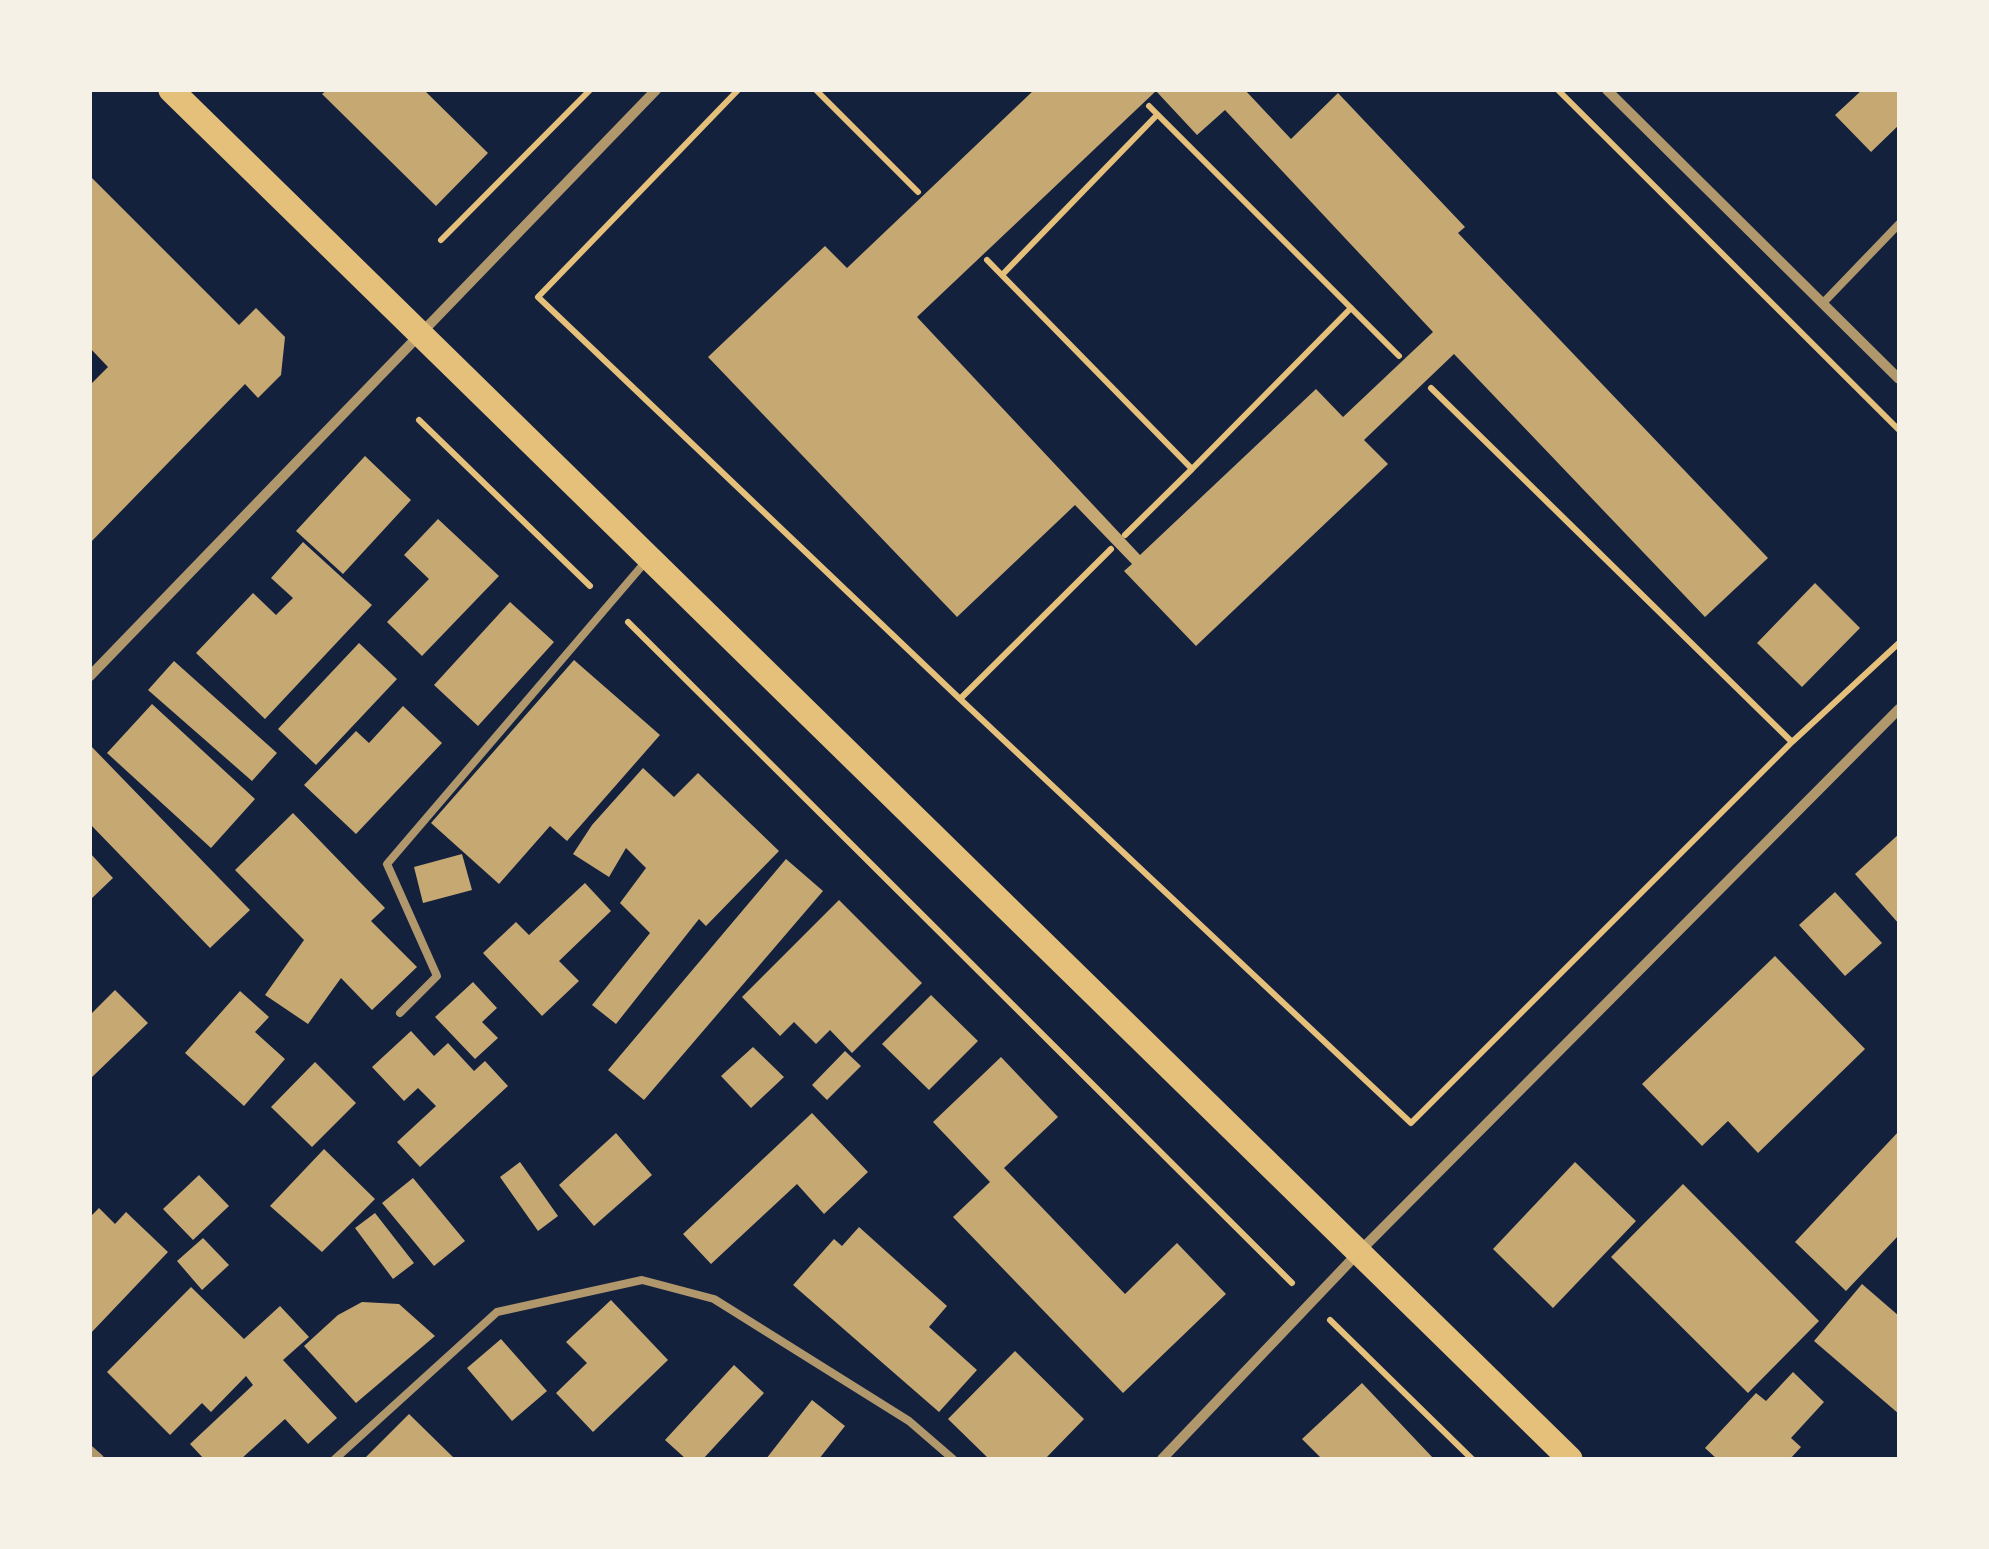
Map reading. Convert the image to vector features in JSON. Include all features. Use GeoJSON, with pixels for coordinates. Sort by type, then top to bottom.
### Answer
{"type":"FeatureCollection","features":[{"type":"Feature","properties":{"kind":"main road"},"geometry":{"type":"LineString","coordinates":[[171,90],[1570,1459]]}},
{"type":"Feature","properties":{"kind":"street"},"geometry":{"type":"LineString","coordinates":[[90,676],[656,90]]}},
{"type":"Feature","properties":{"kind":"street"},"geometry":{"type":"LineString","coordinates":[[1608,90],[1899,379]]}},
{"type":"Feature","properties":{"kind":"street"},"geometry":{"type":"LineString","coordinates":[[1162,1459],[1359,1252],[1899,710]]}},
{"type":"Feature","properties":{"kind":"street"},"geometry":{"type":"LineString","coordinates":[[90,1450],[99,1459]]}},
{"type":"Feature","properties":{"kind":"lane"},"geometry":{"type":"LineString","coordinates":[[1822,303],[1899,224]]}},
{"type":"Feature","properties":{"kind":"lane"},"geometry":{"type":"LineString","coordinates":[[400,1014],[438,976],[387,864],[648,558]]}},
{"type":"Feature","properties":{"kind":"lane"},"geometry":{"type":"LineString","coordinates":[[336,1459],[497,1312],[642,1280],[714,1299],[908,1421],[953,1459]]}},
{"type":"Feature","properties":{"kind":"path"},"geometry":{"type":"LineString","coordinates":[[441,240],[590,90]]}},
{"type":"Feature","properties":{"kind":"path"},"geometry":{"type":"LineString","coordinates":[[738,90],[538,297],[1411,1123],[1792,742],[1899,643]]}},
{"type":"Feature","properties":{"kind":"path"},"geometry":{"type":"LineString","coordinates":[[816,90],[918,192]]}},
{"type":"Feature","properties":{"kind":"path"},"geometry":{"type":"LineString","coordinates":[[1558,90],[1899,430]]}},
{"type":"Feature","properties":{"kind":"path"},"geometry":{"type":"LineString","coordinates":[[1148,106],[1399,356]]}},
{"type":"Feature","properties":{"kind":"path"},"geometry":{"type":"LineString","coordinates":[[1002,275],[1157,115]]}},
{"type":"Feature","properties":{"kind":"path"},"geometry":{"type":"LineString","coordinates":[[987,260],[1192,469]]}},
{"type":"Feature","properties":{"kind":"path"},"geometry":{"type":"LineString","coordinates":[[1125,535],[1352,308]]}},
{"type":"Feature","properties":{"kind":"path"},"geometry":{"type":"LineString","coordinates":[[1431,388],[1792,742]]}},
{"type":"Feature","properties":{"kind":"path"},"geometry":{"type":"LineString","coordinates":[[418,420],[608,603],[1472,1459]]}},
{"type":"Feature","properties":{"kind":"path"},"geometry":{"type":"LineString","coordinates":[[960,699],[1111,548]]}},
{"type":"Feature","properties":{"kind":"building"},"geometry":{"type":"Polygon","coordinates":[[[327,90],[424,90],[488,153],[436,206],[322,94],[327,90]]]}},
{"type":"Feature","properties":{"kind":"building"},"geometry":{"type":"Polygon","coordinates":[[[1034,90],[1245,90],[1291,139],[1338,93],[1465,227],[1458,233],[1768,558],[1705,617],[1454,354],[1364,440],[1388,464],[1196,646],[1124,571],[1132,564],[1075,505],[957,617],[708,357],[825,246],[847,268],[1034,90]],[[1156,91],[917,317],[1140,555],[1316,389],[1343,417],[1433,332],[1225,110],[1197,135],[1156,91]]]}},
{"type":"Feature","properties":{"kind":"building"},"geometry":{"type":"Polygon","coordinates":[[[1862,90],[1899,90],[1899,125],[1871,152],[1835,115],[1862,90]]]}},
{"type":"Feature","properties":{"kind":"building"},"geometry":{"type":"Polygon","coordinates":[[[90,176],[239,325],[256,308],[285,337],[281,375],[258,398],[245,384],[90,543],[90,385],[108,367],[90,348],[90,176]]]}},
{"type":"Feature","properties":{"kind":"building"},"geometry":{"type":"Polygon","coordinates":[[[365,456],[411,500],[343,574],[296,531],[365,456]]]}},
{"type":"Feature","properties":{"kind":"building"},"geometry":{"type":"Polygon","coordinates":[[[438,519],[499,576],[422,656],[387,622],[429,579],[404,555],[438,519]]]}},
{"type":"Feature","properties":{"kind":"building"},"geometry":{"type":"Polygon","coordinates":[[[303,542],[372,605],[265,719],[196,653],[253,593],[276,615],[293,598],[271,578],[303,542]]]}},
{"type":"Feature","properties":{"kind":"building"},"geometry":{"type":"Polygon","coordinates":[[[1815,583],[1860,628],[1802,687],[1757,643],[1815,583]]]}},
{"type":"Feature","properties":{"kind":"building"},"geometry":{"type":"Polygon","coordinates":[[[510,602],[554,642],[478,726],[434,685],[510,602]]]}},
{"type":"Feature","properties":{"kind":"building"},"geometry":{"type":"Polygon","coordinates":[[[359,643],[397,679],[316,765],[278,729],[359,643]]]}},
{"type":"Feature","properties":{"kind":"building"},"geometry":{"type":"Polygon","coordinates":[[[574,660],[660,735],[567,841],[550,826],[499,884],[431,823],[574,660]]]}},
{"type":"Feature","properties":{"kind":"building"},"geometry":{"type":"Polygon","coordinates":[[[174,661],[277,753],[252,781],[148,690],[174,661]]]}},
{"type":"Feature","properties":{"kind":"building"},"geometry":{"type":"Polygon","coordinates":[[[152,704],[255,799],[211,848],[107,753],[152,704]]]}},
{"type":"Feature","properties":{"kind":"building"},"geometry":{"type":"Polygon","coordinates":[[[403,706],[442,743],[356,834],[304,785],[356,731],[369,743],[403,706]]]}},
{"type":"Feature","properties":{"kind":"building"},"geometry":{"type":"Polygon","coordinates":[[[90,745],[250,910],[210,948],[90,824],[90,745]]]}},
{"type":"Feature","properties":{"kind":"building"},"geometry":{"type":"Polygon","coordinates":[[[643,768],[674,797],[698,773],[779,851],[706,926],[699,919],[616,1024],[592,1005],[650,933],[620,903],[646,868],[626,848],[609,877],[573,854],[592,825],[643,768]]]}},
{"type":"Feature","properties":{"kind":"building"},"geometry":{"type":"Polygon","coordinates":[[[293,813],[385,908],[371,921],[417,967],[372,1010],[341,978],[308,1024],[265,995],[304,940],[235,870],[293,813]]]}},
{"type":"Feature","properties":{"kind":"building"},"geometry":{"type":"Polygon","coordinates":[[[1899,834],[1899,924],[1855,874],[1899,834]]]}},
{"type":"Feature","properties":{"kind":"building"},"geometry":{"type":"Polygon","coordinates":[[[90,853],[113,878],[90,900],[90,853]]]}},
{"type":"Feature","properties":{"kind":"building"},"geometry":{"type":"Polygon","coordinates":[[[462,854],[472,890],[423,903],[414,867],[462,854]]]}},
{"type":"Feature","properties":{"kind":"building"},"geometry":{"type":"Polygon","coordinates":[[[786,859],[823,891],[644,1100],[608,1070],[786,859]]]}},
{"type":"Feature","properties":{"kind":"building"},"geometry":{"type":"Polygon","coordinates":[[[585,883],[611,911],[559,961],[579,981],[542,1016],[483,953],[516,922],[529,935],[585,883]]]}},
{"type":"Feature","properties":{"kind":"building"},"geometry":{"type":"Polygon","coordinates":[[[1835,892],[1882,943],[1845,976],[1799,925],[1835,892]]]}},
{"type":"Feature","properties":{"kind":"building"},"geometry":{"type":"Polygon","coordinates":[[[839,900],[922,983],[852,1053],[830,1030],[816,1044],[794,1022],[780,1036],[742,997],[839,900]]]}},
{"type":"Feature","properties":{"kind":"building"},"geometry":{"type":"Polygon","coordinates":[[[1775,956],[1865,1049],[1758,1153],[1728,1121],[1702,1146],[1642,1084],[1775,956]]]}},
{"type":"Feature","properties":{"kind":"building"},"geometry":{"type":"Polygon","coordinates":[[[473,982],[497,1008],[482,1022],[498,1038],[475,1059],[435,1017],[473,982]]]}},
{"type":"Feature","properties":{"kind":"building"},"geometry":{"type":"Polygon","coordinates":[[[115,990],[148,1023],[90,1079],[90,1015],[115,990]]]}},
{"type":"Feature","properties":{"kind":"building"},"geometry":{"type":"Polygon","coordinates":[[[240,991],[269,1017],[255,1032],[285,1059],[244,1106],[185,1053],[240,991]]]}},
{"type":"Feature","properties":{"kind":"building"},"geometry":{"type":"Polygon","coordinates":[[[931,995],[978,1041],[929,1090],[882,1044],[931,995]]]}},
{"type":"Feature","properties":{"kind":"building"},"geometry":{"type":"Polygon","coordinates":[[[411,1031],[434,1056],[448,1043],[474,1071],[485,1061],[508,1086],[420,1167],[397,1142],[436,1106],[418,1088],[404,1101],[372,1067],[411,1031]]]}},
{"type":"Feature","properties":{"kind":"building"},"geometry":{"type":"Polygon","coordinates":[[[753,1047],[784,1077],[751,1108],[721,1076],[753,1047]]]}},
{"type":"Feature","properties":{"kind":"building"},"geometry":{"type":"Polygon","coordinates":[[[845,1051],[861,1066],[827,1100],[812,1085],[845,1051]]]}},
{"type":"Feature","properties":{"kind":"building"},"geometry":{"type":"Polygon","coordinates":[[[1001,1057],[1058,1117],[1004,1168],[1125,1294],[1177,1243],[1226,1294],[1123,1393],[953,1217],[990,1182],[933,1122],[1001,1057]]]}},
{"type":"Feature","properties":{"kind":"building"},"geometry":{"type":"Polygon","coordinates":[[[315,1062],[356,1103],[312,1147],[271,1107],[315,1062]]]}},
{"type":"Feature","properties":{"kind":"building"},"geometry":{"type":"Polygon","coordinates":[[[812,1113],[868,1172],[824,1214],[797,1184],[711,1264],[683,1234],[812,1113]]]}},
{"type":"Feature","properties":{"kind":"building"},"geometry":{"type":"Polygon","coordinates":[[[1899,1131],[1899,1235],[1846,1291],[1795,1242],[1899,1131]]]}},
{"type":"Feature","properties":{"kind":"building"},"geometry":{"type":"Polygon","coordinates":[[[616,1133],[652,1175],[594,1226],[559,1185],[616,1133]]]}},
{"type":"Feature","properties":{"kind":"building"},"geometry":{"type":"Polygon","coordinates":[[[324,1149],[375,1199],[322,1252],[270,1206],[324,1149]]]}},
{"type":"Feature","properties":{"kind":"building"},"geometry":{"type":"Polygon","coordinates":[[[520,1162],[558,1216],[538,1231],[500,1177],[520,1162]]]}},
{"type":"Feature","properties":{"kind":"building"},"geometry":{"type":"Polygon","coordinates":[[[1575,1162],[1636,1221],[1553,1308],[1493,1249],[1575,1162]]]}},
{"type":"Feature","properties":{"kind":"building"},"geometry":{"type":"Polygon","coordinates":[[[199,1175],[229,1206],[193,1240],[163,1209],[199,1175]]]}},
{"type":"Feature","properties":{"kind":"building"},"geometry":{"type":"Polygon","coordinates":[[[413,1178],[465,1241],[434,1266],[382,1203],[413,1178]]]}},
{"type":"Feature","properties":{"kind":"building"},"geometry":{"type":"Polygon","coordinates":[[[1683,1184],[1819,1321],[1748,1393],[1611,1257],[1683,1184]]]}},
{"type":"Feature","properties":{"kind":"building"},"geometry":{"type":"Polygon","coordinates":[[[99,1208],[115,1224],[126,1212],[168,1252],[90,1334],[90,1217],[99,1208]]]}},
{"type":"Feature","properties":{"kind":"building"},"geometry":{"type":"Polygon","coordinates":[[[375,1213],[414,1263],[393,1279],[355,1228],[375,1213]]]}},
{"type":"Feature","properties":{"kind":"building"},"geometry":{"type":"Polygon","coordinates":[[[859,1227],[947,1306],[929,1327],[977,1370],[939,1412],[793,1285],[834,1239],[842,1246],[859,1227]]]}},
{"type":"Feature","properties":{"kind":"building"},"geometry":{"type":"Polygon","coordinates":[[[203,1238],[229,1265],[202,1290],[177,1261],[203,1238]]]}},
{"type":"Feature","properties":{"kind":"building"},"geometry":{"type":"Polygon","coordinates":[[[1862,1284],[1899,1316],[1899,1414],[1814,1341],[1862,1284]]]}},
{"type":"Feature","properties":{"kind":"building"},"geometry":{"type":"Polygon","coordinates":[[[191,1287],[244,1339],[280,1306],[309,1337],[283,1360],[337,1418],[308,1444],[285,1419],[241,1459],[204,1459],[190,1444],[253,1385],[246,1376],[211,1412],[202,1403],[170,1435],[107,1372],[191,1287]]]}},
{"type":"Feature","properties":{"kind":"building"},"geometry":{"type":"Polygon","coordinates":[[[611,1300],[668,1360],[593,1432],[556,1393],[587,1363],[566,1342],[611,1300]]]}},
{"type":"Feature","properties":{"kind":"building"},"geometry":{"type":"Polygon","coordinates":[[[362,1302],[399,1304],[435,1336],[356,1403],[304,1346],[338,1315],[362,1302]]]}},
{"type":"Feature","properties":{"kind":"building"},"geometry":{"type":"Polygon","coordinates":[[[501,1339],[547,1391],[512,1421],[467,1368],[501,1339]]]}},
{"type":"Feature","properties":{"kind":"building"},"geometry":{"type":"Polygon","coordinates":[[[1015,1351],[1084,1419],[1045,1459],[989,1459],[948,1419],[1015,1351]]]}},
{"type":"Feature","properties":{"kind":"building"},"geometry":{"type":"Polygon","coordinates":[[[734,1365],[764,1393],[703,1459],[686,1459],[665,1440],[734,1365]]]}},
{"type":"Feature","properties":{"kind":"building"},"geometry":{"type":"Polygon","coordinates":[[[1793,1372],[1824,1402],[1791,1438],[1801,1447],[1790,1459],[1717,1459],[1705,1448],[1756,1393],[1766,1401],[1793,1372]]]}},
{"type":"Feature","properties":{"kind":"building"},"geometry":{"type":"Polygon","coordinates":[[[1362,1383],[1434,1459],[1322,1459],[1302,1439],[1362,1383]]]}},
{"type":"Feature","properties":{"kind":"building"},"geometry":{"type":"Polygon","coordinates":[[[812,1400],[845,1426],[819,1459],[766,1459],[812,1400]]]}},
{"type":"Feature","properties":{"kind":"building"},"geometry":{"type":"Polygon","coordinates":[[[409,1414],[455,1459],[364,1459],[409,1414]]]}}]}
